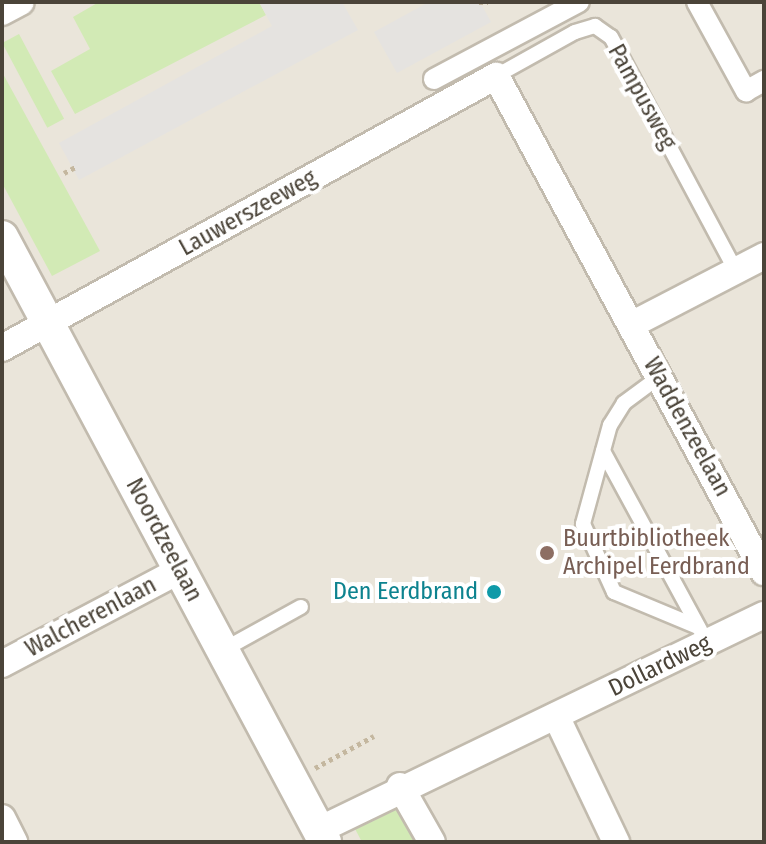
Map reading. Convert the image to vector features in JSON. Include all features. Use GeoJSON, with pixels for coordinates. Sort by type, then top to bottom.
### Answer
{"type":"FeatureCollection","features":[{"type":"Feature","properties":{"kind":"street"},"geometry":{"type":"LineString","coordinates":[[2,12],[21,2]]}},
{"type":"Feature","properties":{"kind":"street"},"geometry":{"type":"LineString","coordinates":[[434,79],[579,2]]}},
{"type":"Feature","properties":{"kind":"street"},"geometry":{"type":"LineString","coordinates":[[697,2],[746,91],[764,81]]}},
{"type":"Feature","properties":{"kind":"street"},"geometry":{"type":"LineString","coordinates":[[496,76],[631,325],[764,256]]}},
{"type":"Feature","properties":{"kind":"street","name":"Pampusweg"},"geometry":{"type":"LineString","coordinates":[[447,103],[496,76]]}},
{"type":"Feature","properties":{"kind":"street","name":"Lauwerszeeweg"},"geometry":{"type":"LineString","coordinates":[[2,348],[447,103]]}},
{"type":"Feature","properties":{"kind":"street","name":"Noordzeelaan"},"geometry":{"type":"LineString","coordinates":[[2,237],[322,836]]}},
{"type":"Feature","properties":{"kind":"street","name":"Waddenzeelaan"},"geometry":{"type":"LineString","coordinates":[[631,325],[659,377],[755,532],[764,572]]}},
{"type":"Feature","properties":{"kind":"street","name":"Walcherenlaan"},"geometry":{"type":"LineString","coordinates":[[2,664],[180,570]]}},
{"type":"Feature","properties":{"kind":"street","name":"Dollardweg"},"geometry":{"type":"LineString","coordinates":[[322,836],[400,786],[556,716],[702,635],[764,615]]}},
{"type":"Feature","properties":{"kind":"street"},"geometry":{"type":"LineString","coordinates":[[556,716],[616,842]]}},
{"type":"Feature","properties":{"kind":"street"},"geometry":{"type":"LineString","coordinates":[[400,786],[432,842]]}},
{"type":"Feature","properties":{"kind":"street"},"geometry":{"type":"LineString","coordinates":[[2,818],[14,842]]}},
{"type":"Feature","properties":{"kind":"lane","name":"Pampusweg"},"geometry":{"type":"LineString","coordinates":[[496,76],[575,32],[595,26],[611,37],[736,271]]}},
{"type":"Feature","properties":{"kind":"lane"},"geometry":{"type":"LineString","coordinates":[[659,377],[624,403],[603,451],[583,524],[614,592],[702,635]]}},
{"type":"Feature","properties":{"kind":"lane"},"geometry":{"type":"LineString","coordinates":[[603,451],[702,635]]}},
{"type":"Feature","properties":{"kind":"lane"},"geometry":{"type":"LineString","coordinates":[[223,650],[301,607]]}},
{"type":"Feature","properties":{"kind":"path"},"geometry":{"type":"LineString","coordinates":[[479,2],[488,2]]}},
{"type":"Feature","properties":{"kind":"path"},"geometry":{"type":"LineString","coordinates":[[64,173],[76,167]]}},
{"type":"Feature","properties":{"kind":"path"},"geometry":{"type":"LineString","coordinates":[[292,780],[374,736]]}},
{"type":"Feature","properties":{"kind":"shaded area"},"geometry":{"type":"Polygon","coordinates":[[[2,2],[764,2],[764,842],[2,842],[2,2]]]}},
{"type":"Feature","properties":{"kind":"shaded area"},"geometry":{"type":"Polygon","coordinates":[[[259,2],[342,2],[358,30],[79,180],[59,143],[272,26],[259,2]]]}},
{"type":"Feature","properties":{"kind":"shaded area"},"geometry":{"type":"Polygon","coordinates":[[[429,2],[480,2],[491,22],[397,73],[374,32],[429,2]]]}},
{"type":"Feature","properties":{"kind":"green space"},"geometry":{"type":"Polygon","coordinates":[[[99,2],[259,2],[266,15],[75,114],[51,71],[90,49],[73,17],[99,2]]]}},
{"type":"Feature","properties":{"kind":"green space"},"geometry":{"type":"Polygon","coordinates":[[[19,34],[64,119],[47,128],[2,43],[19,34]]]}},
{"type":"Feature","properties":{"kind":"green space"},"geometry":{"type":"Polygon","coordinates":[[[2,72],[100,251],[52,276],[2,183],[2,72]]]}},
{"type":"Feature","properties":{"kind":"green space"},"geometry":{"type":"Polygon","coordinates":[[[397,809],[416,842],[362,842],[354,827],[397,809]]]}},
{"type":"Feature","properties":{"kind":"place","name":"Buurtbibliotheek Archipel Eerdbrand"},"geometry":{"type":"Point","coordinates":[547,553]}},
{"type":"Feature","properties":{"kind":"place","name":"Den Eerdbrand"},"geometry":{"type":"Point","coordinates":[494,592]}}]}
